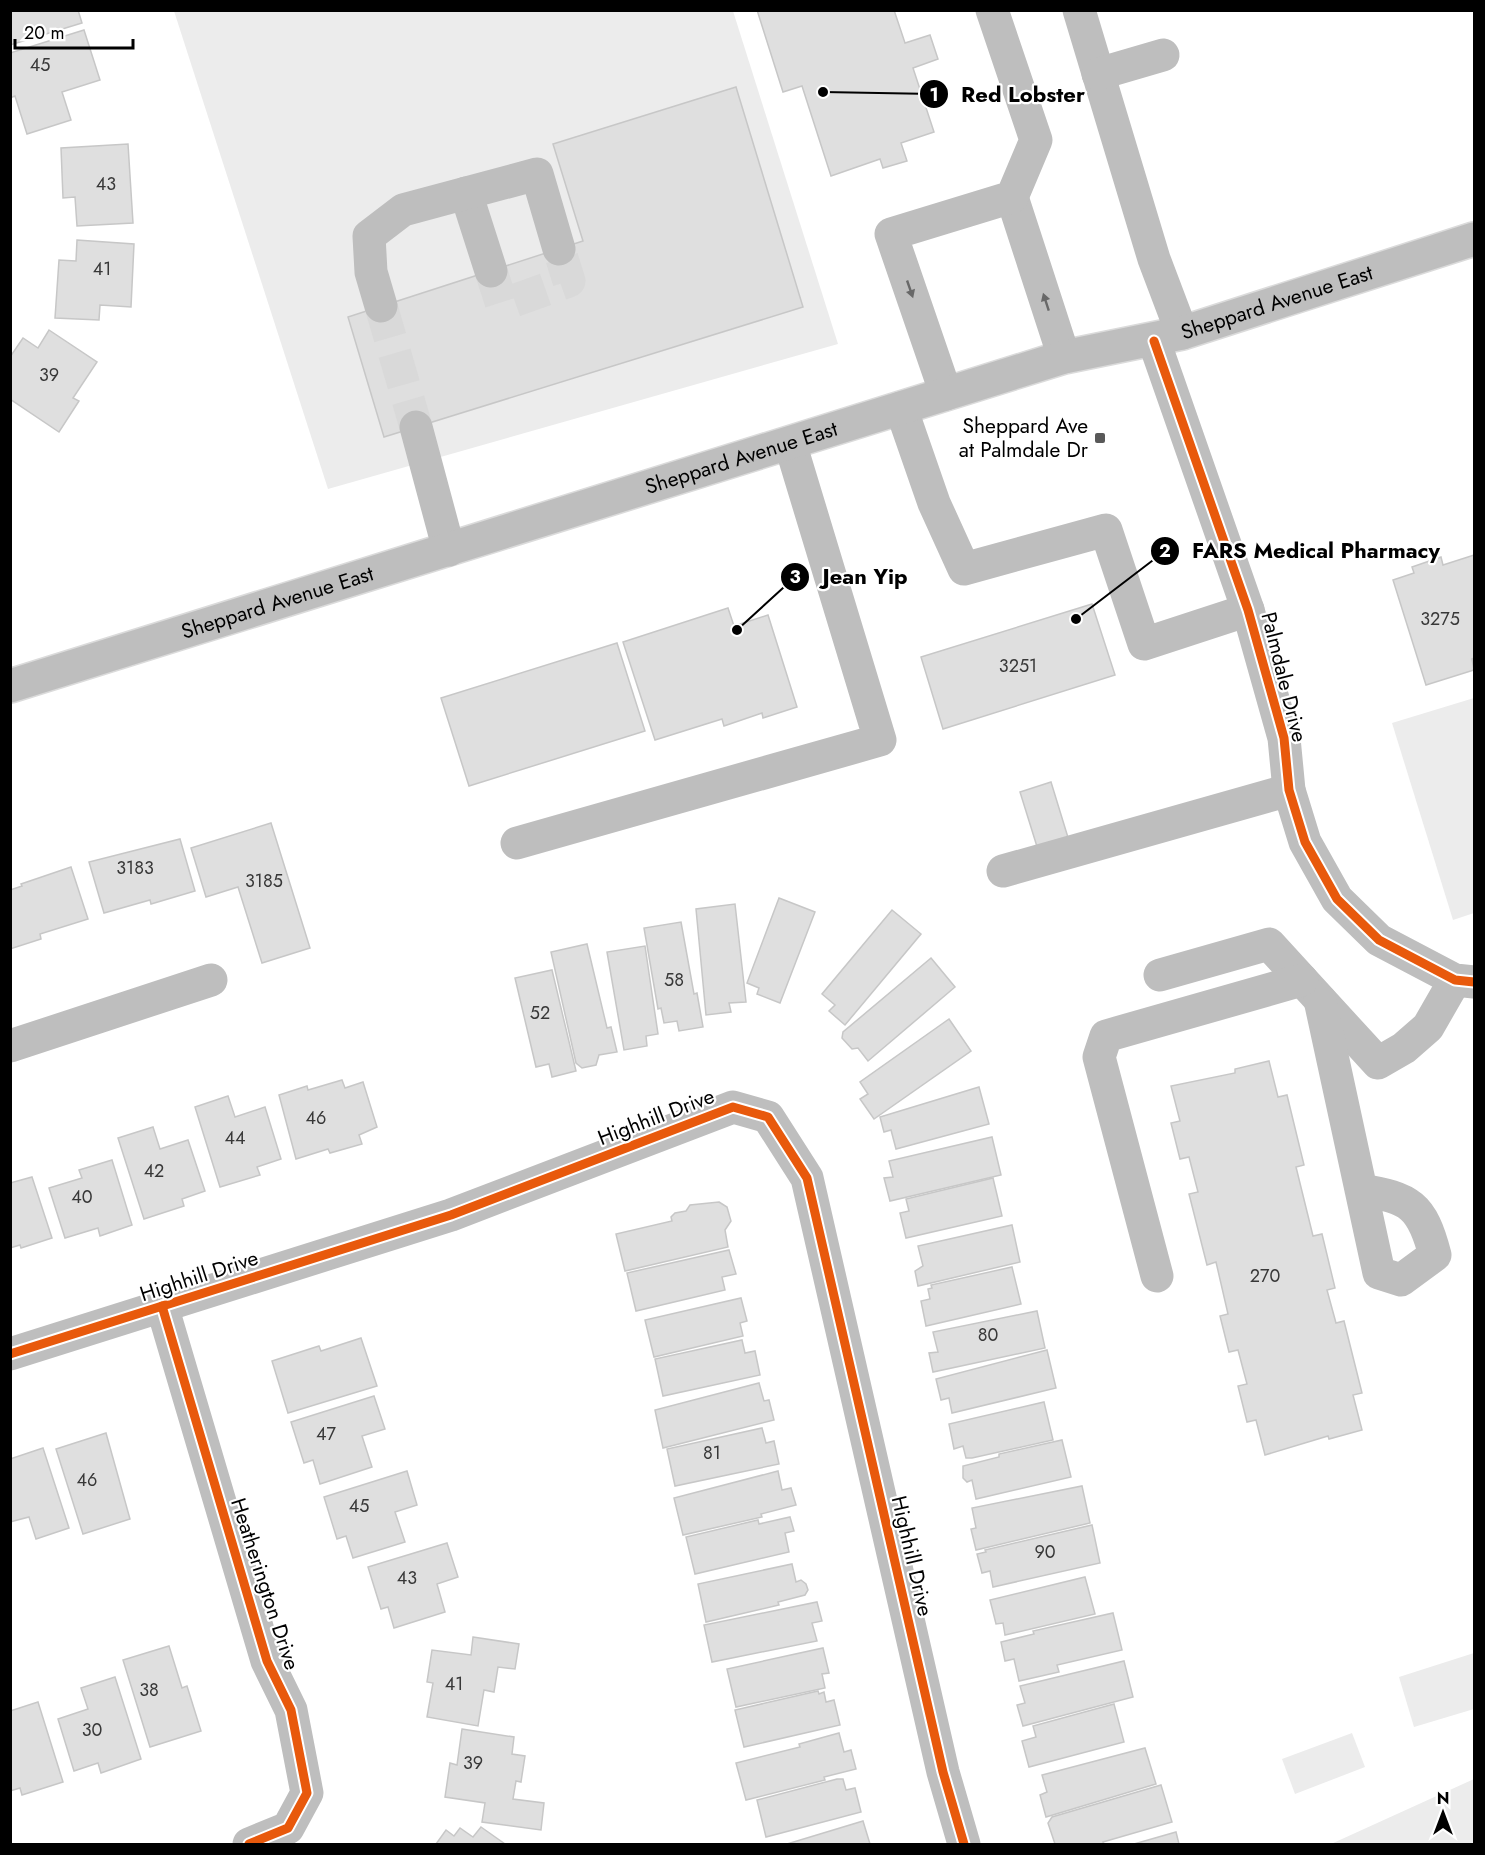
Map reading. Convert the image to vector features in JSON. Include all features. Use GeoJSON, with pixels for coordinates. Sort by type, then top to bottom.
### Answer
{"type":"FeatureCollection","features":[{"type":"Feature","properties":{"kind":"street"},"geometry":{"type":"LineString","coordinates":[[992,10],[1036,140],[1012,197],[1064,357]]}},
{"type":"Feature","properties":{"kind":"street","name":"Palmdale Drive"},"geometry":{"type":"LineString","coordinates":[[1079,10],[1154,259],[1168,337],[1284,738],[1290,790],[1305,842],[1337,899],[1379,940],[1465,981]]}},
{"type":"Feature","properties":{"kind":"street"},"geometry":{"type":"LineString","coordinates":[[1098,74],[1163,55]]}},
{"type":"Feature","properties":{"kind":"street"},"geometry":{"type":"LineString","coordinates":[[381,306],[371,272],[369,236],[403,210],[537,174],[559,249]]}},
{"type":"Feature","properties":{"kind":"street"},"geometry":{"type":"LineString","coordinates":[[466,193],[490,271]]}},
{"type":"Feature","properties":{"kind":"street"},"geometry":{"type":"LineString","coordinates":[[946,394],[891,234],[1012,197]]}},
{"type":"Feature","properties":{"kind":"street","name":"Sheppard Avenue East"},"geometry":{"type":"LineString","coordinates":[[10,686],[1064,357],[1168,337],[1474,239]]}},
{"type":"Feature","properties":{"kind":"street"},"geometry":{"type":"LineString","coordinates":[[902,408],[934,503],[964,569],[1106,530],[1144,644],[1248,610]]}},
{"type":"Feature","properties":{"kind":"street"},"geometry":{"type":"LineString","coordinates":[[416,427],[449,550]]}},
{"type":"Feature","properties":{"kind":"street"},"geometry":{"type":"LineString","coordinates":[[517,843],[880,740],[790,443]]}},
{"type":"Feature","properties":{"kind":"street"},"geometry":{"type":"LineString","coordinates":[[1004,871],[1290,790]]}},
{"type":"Feature","properties":{"kind":"street"},"geometry":{"type":"LineString","coordinates":[[1160,975],[1269,944],[1378,1063],[1404,1048],[1428,1027],[1465,981]]}},
{"type":"Feature","properties":{"kind":"street"},"geometry":{"type":"LineString","coordinates":[[10,1046],[211,980]]}},
{"type":"Feature","properties":{"kind":"street"},"geometry":{"type":"LineString","coordinates":[[1311,990],[1361,1190]]}},
{"type":"Feature","properties":{"kind":"street"},"geometry":{"type":"LineString","coordinates":[[1157,1276],[1099,1058],[1106,1036],[1311,990]]}},
{"type":"Feature","properties":{"kind":"street","name":"Highhill Drive"},"geometry":{"type":"LineString","coordinates":[[10,1354],[450,1215],[733,1107],[768,1117],[807,1178],[943,1772],[964,1845]]}},
{"type":"Feature","properties":{"kind":"street","name":"Heatherington Drive"},"geometry":{"type":"LineString","coordinates":[[162,1306],[267,1661],[291,1710],[302,1757],[307,1793],[288,1828],[249,1845]]}},
{"type":"Feature","properties":{"kind":"shaded area"},"geometry":{"type":"Polygon","coordinates":[[[174,11],[733,11],[838,344],[328,489],[174,11]]]}},
{"type":"Feature","properties":{"kind":"shaded area"},"geometry":{"type":"Polygon","coordinates":[[[1474,698],[1474,913],[1453,920],[1392,723],[1474,698]]]}},
{"type":"Feature","properties":{"kind":"shaded area"},"geometry":{"type":"Polygon","coordinates":[[[1474,1653],[1474,1709],[1414,1727],[1399,1677],[1474,1653]]]}},
{"type":"Feature","properties":{"kind":"shaded area"},"geometry":{"type":"Polygon","coordinates":[[[1352,1733],[1365,1767],[1295,1794],[1282,1759],[1352,1733]]]}},
{"type":"Feature","properties":{"kind":"shaded area"},"geometry":{"type":"Polygon","coordinates":[[[1474,1779],[1474,1844],[1331,1844],[1474,1779]]]}},
{"type":"Feature","properties":{"kind":"building"},"geometry":{"type":"Polygon","coordinates":[[[10,10],[78,10],[82,23],[10,45],[10,10]]]}},
{"type":"Feature","properties":{"kind":"building"},"geometry":{"type":"Polygon","coordinates":[[[757,10],[894,10],[905,43],[930,35],[938,59],[913,68],[934,132],[901,143],[907,161],[883,168],[880,159],[831,176],[802,86],[783,92],[757,10]]]}},
{"type":"Feature","properties":{"kind":"building"},"geometry":{"type":"Polygon","coordinates":[[[84,30],[100,80],[62,92],[71,120],[27,134],[15,96],[10,98],[10,53],[84,30]]]}},
{"type":"Feature","properties":{"kind":"building"},"geometry":{"type":"Polygon","coordinates":[[[736,87],[803,307],[384,437],[348,317],[583,241],[553,144],[736,87]]]}},
{"type":"Feature","properties":{"kind":"building"},"geometry":{"type":"Polygon","coordinates":[[[128,144],[133,223],[77,226],[75,197],[63,198],[61,148],[128,144]]]}},
{"type":"Feature","properties":{"kind":"building"},"geometry":{"type":"Polygon","coordinates":[[[77,240],[134,244],[131,307],[100,305],[99,320],[55,318],[59,260],[76,261],[77,240]]]}},
{"type":"Feature","properties":{"kind":"building"},"geometry":{"type":"Polygon","coordinates":[[[49,330],[97,362],[73,398],[79,401],[59,432],[10,399],[10,357],[23,338],[38,348],[49,330]]]}},
{"type":"Feature","properties":{"kind":"building"},"geometry":{"type":"Polygon","coordinates":[[[1474,555],[1474,658],[1472,659],[1474,670],[1426,685],[1393,580],[1414,573],[1412,567],[1441,557],[1443,565],[1474,555]]]}},
{"type":"Feature","properties":{"kind":"building"},"geometry":{"type":"Polygon","coordinates":[[[1092,604],[1115,675],[943,729],[921,657],[1092,604]]]}},
{"type":"Feature","properties":{"kind":"building"},"geometry":{"type":"Polygon","coordinates":[[[728,608],[734,626],[768,615],[797,707],[763,718],[762,713],[724,726],[722,719],[655,740],[623,642],[728,608]]]}},
{"type":"Feature","properties":{"kind":"building"},"geometry":{"type":"Polygon","coordinates":[[[617,643],[645,731],[469,786],[441,698],[617,643]]]}},
{"type":"Feature","properties":{"kind":"building"},"geometry":{"type":"Polygon","coordinates":[[[1051,782],[1070,844],[1039,853],[1020,792],[1051,782]]]}},
{"type":"Feature","properties":{"kind":"building"},"geometry":{"type":"Polygon","coordinates":[[[271,823],[310,948],[262,963],[238,887],[206,897],[191,848],[271,823]]]}},
{"type":"Feature","properties":{"kind":"building"},"geometry":{"type":"Polygon","coordinates":[[[180,839],[195,891],[151,904],[150,900],[104,913],[89,862],[180,839]]]}},
{"type":"Feature","properties":{"kind":"building"},"geometry":{"type":"Polygon","coordinates":[[[71,867],[88,919],[40,934],[41,939],[10,949],[10,890],[71,867]]]}},
{"type":"Feature","properties":{"kind":"building"},"geometry":{"type":"Polygon","coordinates":[[[779,898],[815,912],[780,1003],[757,994],[759,988],[747,983],[779,898]]]}},
{"type":"Feature","properties":{"kind":"building"},"geometry":{"type":"Polygon","coordinates":[[[735,904],[746,1002],[729,1003],[731,1012],[706,1015],[696,909],[735,904]]]}},
{"type":"Feature","properties":{"kind":"building"},"geometry":{"type":"Polygon","coordinates":[[[892,910],[921,934],[845,1025],[829,1011],[835,1005],[822,994],[892,910]]]}},
{"type":"Feature","properties":{"kind":"building"},"geometry":{"type":"Polygon","coordinates":[[[681,922],[694,994],[697,993],[703,1027],[679,1031],[677,1021],[664,1023],[661,1008],[658,1009],[644,928],[681,922]]]}},
{"type":"Feature","properties":{"kind":"building"},"geometry":{"type":"Polygon","coordinates":[[[587,944],[607,1028],[611,1027],[617,1052],[599,1055],[596,1065],[582,1068],[576,1063],[551,952],[587,944]]]}},
{"type":"Feature","properties":{"kind":"building"},"geometry":{"type":"Polygon","coordinates":[[[645,946],[658,1034],[646,1036],[647,1046],[624,1050],[607,952],[645,946]]]}},
{"type":"Feature","properties":{"kind":"building"},"geometry":{"type":"Polygon","coordinates":[[[931,958],[955,987],[868,1061],[858,1048],[852,1049],[842,1038],[843,1032],[931,958]]]}},
{"type":"Feature","properties":{"kind":"building"},"geometry":{"type":"Polygon","coordinates":[[[552,970],[576,1071],[552,1077],[549,1064],[536,1067],[515,978],[552,970]]]}},
{"type":"Feature","properties":{"kind":"building"},"geometry":{"type":"Polygon","coordinates":[[[949,1019],[971,1051],[874,1119],[860,1099],[868,1094],[860,1082],[949,1019]]]}},
{"type":"Feature","properties":{"kind":"building"},"geometry":{"type":"Polygon","coordinates":[[[1269,1061],[1278,1097],[1287,1095],[1304,1165],[1296,1167],[1313,1236],[1322,1234],[1335,1288],[1327,1290],[1336,1323],[1344,1321],[1362,1393],[1353,1395],[1362,1430],[1329,1439],[1328,1436],[1265,1455],[1256,1420],[1247,1422],[1238,1386],[1247,1384],[1238,1350],[1229,1352],[1220,1316],[1228,1314],[1216,1262],[1207,1265],[1189,1194],[1198,1192],[1189,1157],[1180,1159],[1171,1123],[1180,1121],[1171,1086],[1235,1073],[1235,1069],[1269,1061]]]}},
{"type":"Feature","properties":{"kind":"building"},"geometry":{"type":"Polygon","coordinates":[[[342,1080],[345,1088],[363,1082],[377,1127],[359,1135],[362,1144],[330,1153],[328,1149],[296,1159],[279,1095],[307,1086],[308,1090],[342,1080]]]}},
{"type":"Feature","properties":{"kind":"building"},"geometry":{"type":"Polygon","coordinates":[[[979,1087],[989,1124],[896,1149],[891,1130],[884,1132],[880,1117],[979,1087]]]}},
{"type":"Feature","properties":{"kind":"building"},"geometry":{"type":"Polygon","coordinates":[[[228,1096],[235,1117],[265,1107],[281,1159],[257,1167],[260,1175],[220,1187],[195,1107],[228,1096]]]}},
{"type":"Feature","properties":{"kind":"building"},"geometry":{"type":"Polygon","coordinates":[[[153,1127],[160,1149],[188,1140],[205,1191],[182,1199],[184,1206],[144,1219],[118,1138],[153,1127]]]}},
{"type":"Feature","properties":{"kind":"building"},"geometry":{"type":"Polygon","coordinates":[[[992,1137],[1001,1175],[890,1201],[884,1178],[893,1177],[889,1161],[992,1137]]]}},
{"type":"Feature","properties":{"kind":"building"},"geometry":{"type":"Polygon","coordinates":[[[112,1160],[132,1225],[100,1236],[98,1228],[65,1238],[49,1188],[82,1178],[79,1170],[112,1160]]]}},
{"type":"Feature","properties":{"kind":"building"},"geometry":{"type":"Polygon","coordinates":[[[32,1177],[52,1238],[21,1248],[20,1245],[10,1248],[10,1183],[32,1177]]]}},
{"type":"Feature","properties":{"kind":"building"},"geometry":{"type":"Polygon","coordinates":[[[993,1178],[1002,1216],[906,1238],[900,1213],[909,1211],[906,1199],[993,1178]]]}},
{"type":"Feature","properties":{"kind":"building"},"geometry":{"type":"Polygon","coordinates":[[[719,1202],[727,1207],[731,1221],[725,1230],[728,1247],[625,1271],[616,1234],[672,1221],[671,1217],[675,1213],[686,1211],[690,1205],[719,1202]]]}},
{"type":"Feature","properties":{"kind":"building"},"geometry":{"type":"Polygon","coordinates":[[[1012,1225],[1020,1262],[918,1286],[915,1271],[923,1266],[918,1246],[1012,1225]]]}},
{"type":"Feature","properties":{"kind":"building"},"geometry":{"type":"Polygon","coordinates":[[[729,1250],[736,1274],[722,1277],[725,1290],[636,1311],[627,1273],[729,1250]]]}},
{"type":"Feature","properties":{"kind":"building"},"geometry":{"type":"Polygon","coordinates":[[[1012,1267],[1021,1304],[926,1326],[921,1301],[930,1299],[928,1289],[932,1288],[931,1285],[1012,1267]]]}},
{"type":"Feature","properties":{"kind":"building"},"geometry":{"type":"Polygon","coordinates":[[[741,1298],[747,1321],[740,1323],[743,1336],[654,1357],[645,1320],[741,1298]]]}},
{"type":"Feature","properties":{"kind":"building"},"geometry":{"type":"Polygon","coordinates":[[[1037,1311],[1045,1348],[933,1372],[929,1353],[938,1352],[933,1332],[1037,1311]]]}},
{"type":"Feature","properties":{"kind":"building"},"geometry":{"type":"Polygon","coordinates":[[[361,1338],[377,1386],[288,1413],[272,1361],[319,1346],[321,1351],[361,1338]]]}},
{"type":"Feature","properties":{"kind":"building"},"geometry":{"type":"Polygon","coordinates":[[[742,1340],[745,1353],[755,1351],[760,1375],[663,1396],[655,1359],[742,1340]]]}},
{"type":"Feature","properties":{"kind":"building"},"geometry":{"type":"Polygon","coordinates":[[[1047,1350],[1056,1388],[952,1413],[949,1398],[941,1400],[936,1379],[1047,1350]]]}},
{"type":"Feature","properties":{"kind":"building"},"geometry":{"type":"Polygon","coordinates":[[[759,1383],[764,1401],[769,1400],[774,1420],[663,1448],[655,1410],[759,1383]]]}},
{"type":"Feature","properties":{"kind":"building"},"geometry":{"type":"Polygon","coordinates":[[[374,1396],[385,1429],[362,1436],[372,1467],[320,1484],[313,1460],[304,1463],[291,1422],[374,1396]]]}},
{"type":"Feature","properties":{"kind":"building"},"geometry":{"type":"Polygon","coordinates":[[[1044,1402],[1053,1440],[972,1458],[966,1458],[963,1446],[954,1449],[949,1424],[1044,1402]]]}},
{"type":"Feature","properties":{"kind":"building"},"geometry":{"type":"Polygon","coordinates":[[[762,1428],[766,1443],[774,1441],[779,1464],[675,1486],[667,1449],[762,1428]]]}},
{"type":"Feature","properties":{"kind":"building"},"geometry":{"type":"Polygon","coordinates":[[[106,1433],[130,1519],[83,1534],[56,1449],[106,1433]]]}},
{"type":"Feature","properties":{"kind":"building"},"geometry":{"type":"Polygon","coordinates":[[[1062,1440],[1071,1477],[976,1499],[972,1480],[967,1482],[963,1478],[963,1466],[999,1457],[999,1454],[1062,1440]]]}},
{"type":"Feature","properties":{"kind":"building"},"geometry":{"type":"Polygon","coordinates":[[[43,1448],[69,1528],[36,1539],[29,1517],[10,1522],[10,1459],[43,1448]]]}},
{"type":"Feature","properties":{"kind":"building"},"geometry":{"type":"Polygon","coordinates":[[[407,1471],[417,1505],[395,1512],[405,1542],[353,1558],[346,1536],[337,1539],[324,1497],[407,1471]]]}},
{"type":"Feature","properties":{"kind":"building"},"geometry":{"type":"Polygon","coordinates":[[[778,1471],[782,1490],[791,1488],[796,1505],[761,1514],[762,1517],[683,1535],[674,1498],[778,1471]]]}},
{"type":"Feature","properties":{"kind":"building"},"geometry":{"type":"Polygon","coordinates":[[[1082,1486],[1090,1523],[976,1550],[971,1529],[976,1528],[972,1508],[1082,1486]]]}},
{"type":"Feature","properties":{"kind":"building"},"geometry":{"type":"Polygon","coordinates":[[[790,1517],[794,1531],[785,1533],[789,1552],[695,1574],[686,1537],[758,1520],[759,1524],[790,1517]]]}},
{"type":"Feature","properties":{"kind":"building"},"geometry":{"type":"Polygon","coordinates":[[[1092,1525],[1100,1563],[993,1587],[990,1571],[982,1573],[977,1554],[986,1552],[985,1550],[1092,1525]]]}},
{"type":"Feature","properties":{"kind":"building"},"geometry":{"type":"Polygon","coordinates":[[[447,1543],[458,1577],[437,1584],[445,1612],[394,1628],[388,1607],[381,1609],[368,1567],[447,1543]]]}},
{"type":"Feature","properties":{"kind":"building"},"geometry":{"type":"Polygon","coordinates":[[[792,1564],[796,1582],[801,1580],[806,1584],[808,1590],[805,1595],[778,1602],[779,1605],[706,1622],[698,1584],[792,1564]]]}},
{"type":"Feature","properties":{"kind":"building"},"geometry":{"type":"Polygon","coordinates":[[[1085,1577],[1095,1614],[1005,1635],[1003,1623],[996,1624],[990,1600],[1085,1577]]]}},
{"type":"Feature","properties":{"kind":"building"},"geometry":{"type":"Polygon","coordinates":[[[817,1602],[822,1621],[812,1623],[817,1641],[712,1662],[704,1625],[817,1602]]]}},
{"type":"Feature","properties":{"kind":"building"},"geometry":{"type":"Polygon","coordinates":[[[1113,1613],[1122,1650],[1057,1665],[1059,1672],[1019,1681],[1014,1659],[1005,1661],[1001,1642],[1034,1634],[1033,1631],[1113,1613]]]}},
{"type":"Feature","properties":{"kind":"building"},"geometry":{"type":"Polygon","coordinates":[[[473,1637],[519,1644],[515,1669],[498,1667],[494,1692],[484,1690],[478,1726],[427,1717],[433,1683],[427,1682],[432,1650],[471,1655],[473,1637]]]}},
{"type":"Feature","properties":{"kind":"building"},"geometry":{"type":"Polygon","coordinates":[[[169,1646],[182,1688],[187,1686],[201,1731],[150,1747],[123,1660],[169,1646]]]}},
{"type":"Feature","properties":{"kind":"building"},"geometry":{"type":"Polygon","coordinates":[[[823,1648],[829,1673],[822,1674],[825,1688],[736,1707],[727,1669],[823,1648]]]}},
{"type":"Feature","properties":{"kind":"building"},"geometry":{"type":"Polygon","coordinates":[[[1124,1661],[1133,1697],[1023,1726],[1017,1705],[1025,1703],[1020,1686],[1124,1661]]]}},
{"type":"Feature","properties":{"kind":"building"},"geometry":{"type":"Polygon","coordinates":[[[115,1677],[141,1759],[101,1773],[98,1763],[74,1771],[58,1719],[88,1709],[81,1688],[115,1677]]]}},
{"type":"Feature","properties":{"kind":"building"},"geometry":{"type":"Polygon","coordinates":[[[818,1691],[819,1694],[824,1692],[826,1702],[834,1700],[840,1725],[744,1747],[735,1710],[818,1691]]]}},
{"type":"Feature","properties":{"kind":"building"},"geometry":{"type":"Polygon","coordinates":[[[38,1702],[63,1782],[22,1795],[20,1788],[10,1791],[10,1711],[38,1702]]]}},
{"type":"Feature","properties":{"kind":"building"},"geometry":{"type":"Polygon","coordinates":[[[1114,1704],[1124,1742],[1029,1767],[1022,1741],[1036,1737],[1033,1726],[1114,1704]]]}},
{"type":"Feature","properties":{"kind":"building"},"geometry":{"type":"Polygon","coordinates":[[[462,1729],[514,1737],[512,1754],[525,1756],[521,1782],[516,1781],[513,1799],[544,1803],[541,1830],[482,1822],[485,1803],[445,1797],[450,1763],[457,1765],[462,1729]]]}},
{"type":"Feature","properties":{"kind":"building"},"geometry":{"type":"Polygon","coordinates":[[[839,1733],[844,1752],[851,1750],[856,1769],[824,1777],[825,1780],[746,1800],[736,1763],[800,1747],[799,1744],[839,1733]]]}},
{"type":"Feature","properties":{"kind":"building"},"geometry":{"type":"Polygon","coordinates":[[[1145,1748],[1156,1784],[1046,1817],[1040,1795],[1047,1792],[1042,1775],[1145,1748]]]}},
{"type":"Feature","properties":{"kind":"building"},"geometry":{"type":"Polygon","coordinates":[[[843,1779],[846,1790],[855,1788],[861,1812],[766,1837],[757,1800],[843,1779]]]}},
{"type":"Feature","properties":{"kind":"building"},"geometry":{"type":"Polygon","coordinates":[[[1161,1785],[1172,1822],[1103,1842],[1104,1844],[1055,1844],[1048,1823],[1052,1817],[1161,1785]]]}},
{"type":"Feature","properties":{"kind":"building"},"geometry":{"type":"Polygon","coordinates":[[[863,1821],[870,1844],[787,1844],[863,1821]]]}},
{"type":"Feature","properties":{"kind":"building"},"geometry":{"type":"Polygon","coordinates":[[[481,1827],[505,1844],[436,1844],[446,1830],[454,1836],[460,1828],[473,1837],[481,1827]]]}},
{"type":"Feature","properties":{"kind":"building"},"geometry":{"type":"Polygon","coordinates":[[[1176,1832],[1179,1844],[1134,1844],[1176,1832]]]}},
{"type":"Feature","properties":{"kind":"tunnel"},"geometry":{"type":"LineString","coordinates":[[491,271],[502,305],[569,281],[559,249]]}},
{"type":"Feature","properties":{"kind":"tunnel"},"geometry":{"type":"LineString","coordinates":[[381,306],[416,427]]}},
{"type":"Feature","properties":{"kind":"cycle path"},"geometry":{"type":"LineString","coordinates":[[1154,341],[1248,610],[1284,738],[1289,790],[1305,842],[1337,899],[1379,940],[1455,980],[1474,982]]}},
{"type":"Feature","properties":{"kind":"cycle path"},"geometry":{"type":"LineString","coordinates":[[10,1354],[451,1215],[733,1107],[768,1117],[807,1178],[943,1772],[964,1844]]}},
{"type":"Feature","properties":{"kind":"cycle path"},"geometry":{"type":"LineString","coordinates":[[162,1306],[267,1661],[291,1710],[307,1793],[288,1828],[249,1844]]}},
{"type":"Feature","properties":{"kind":"place","name":"Red Lobster"},"geometry":{"type":"Point","coordinates":[823,92]}},
{"type":"Feature","properties":{"kind":"place","name":"Sheppard Ave at Palmdale Dr"},"geometry":{"type":"Point","coordinates":[1100,438]}},
{"type":"Feature","properties":{"kind":"place","name":"FARS Medical Pharmacy"},"geometry":{"type":"Point","coordinates":[1076,619]}},
{"type":"Feature","properties":{"kind":"place","name":"Jean Yip"},"geometry":{"type":"Point","coordinates":[737,630]}}]}
